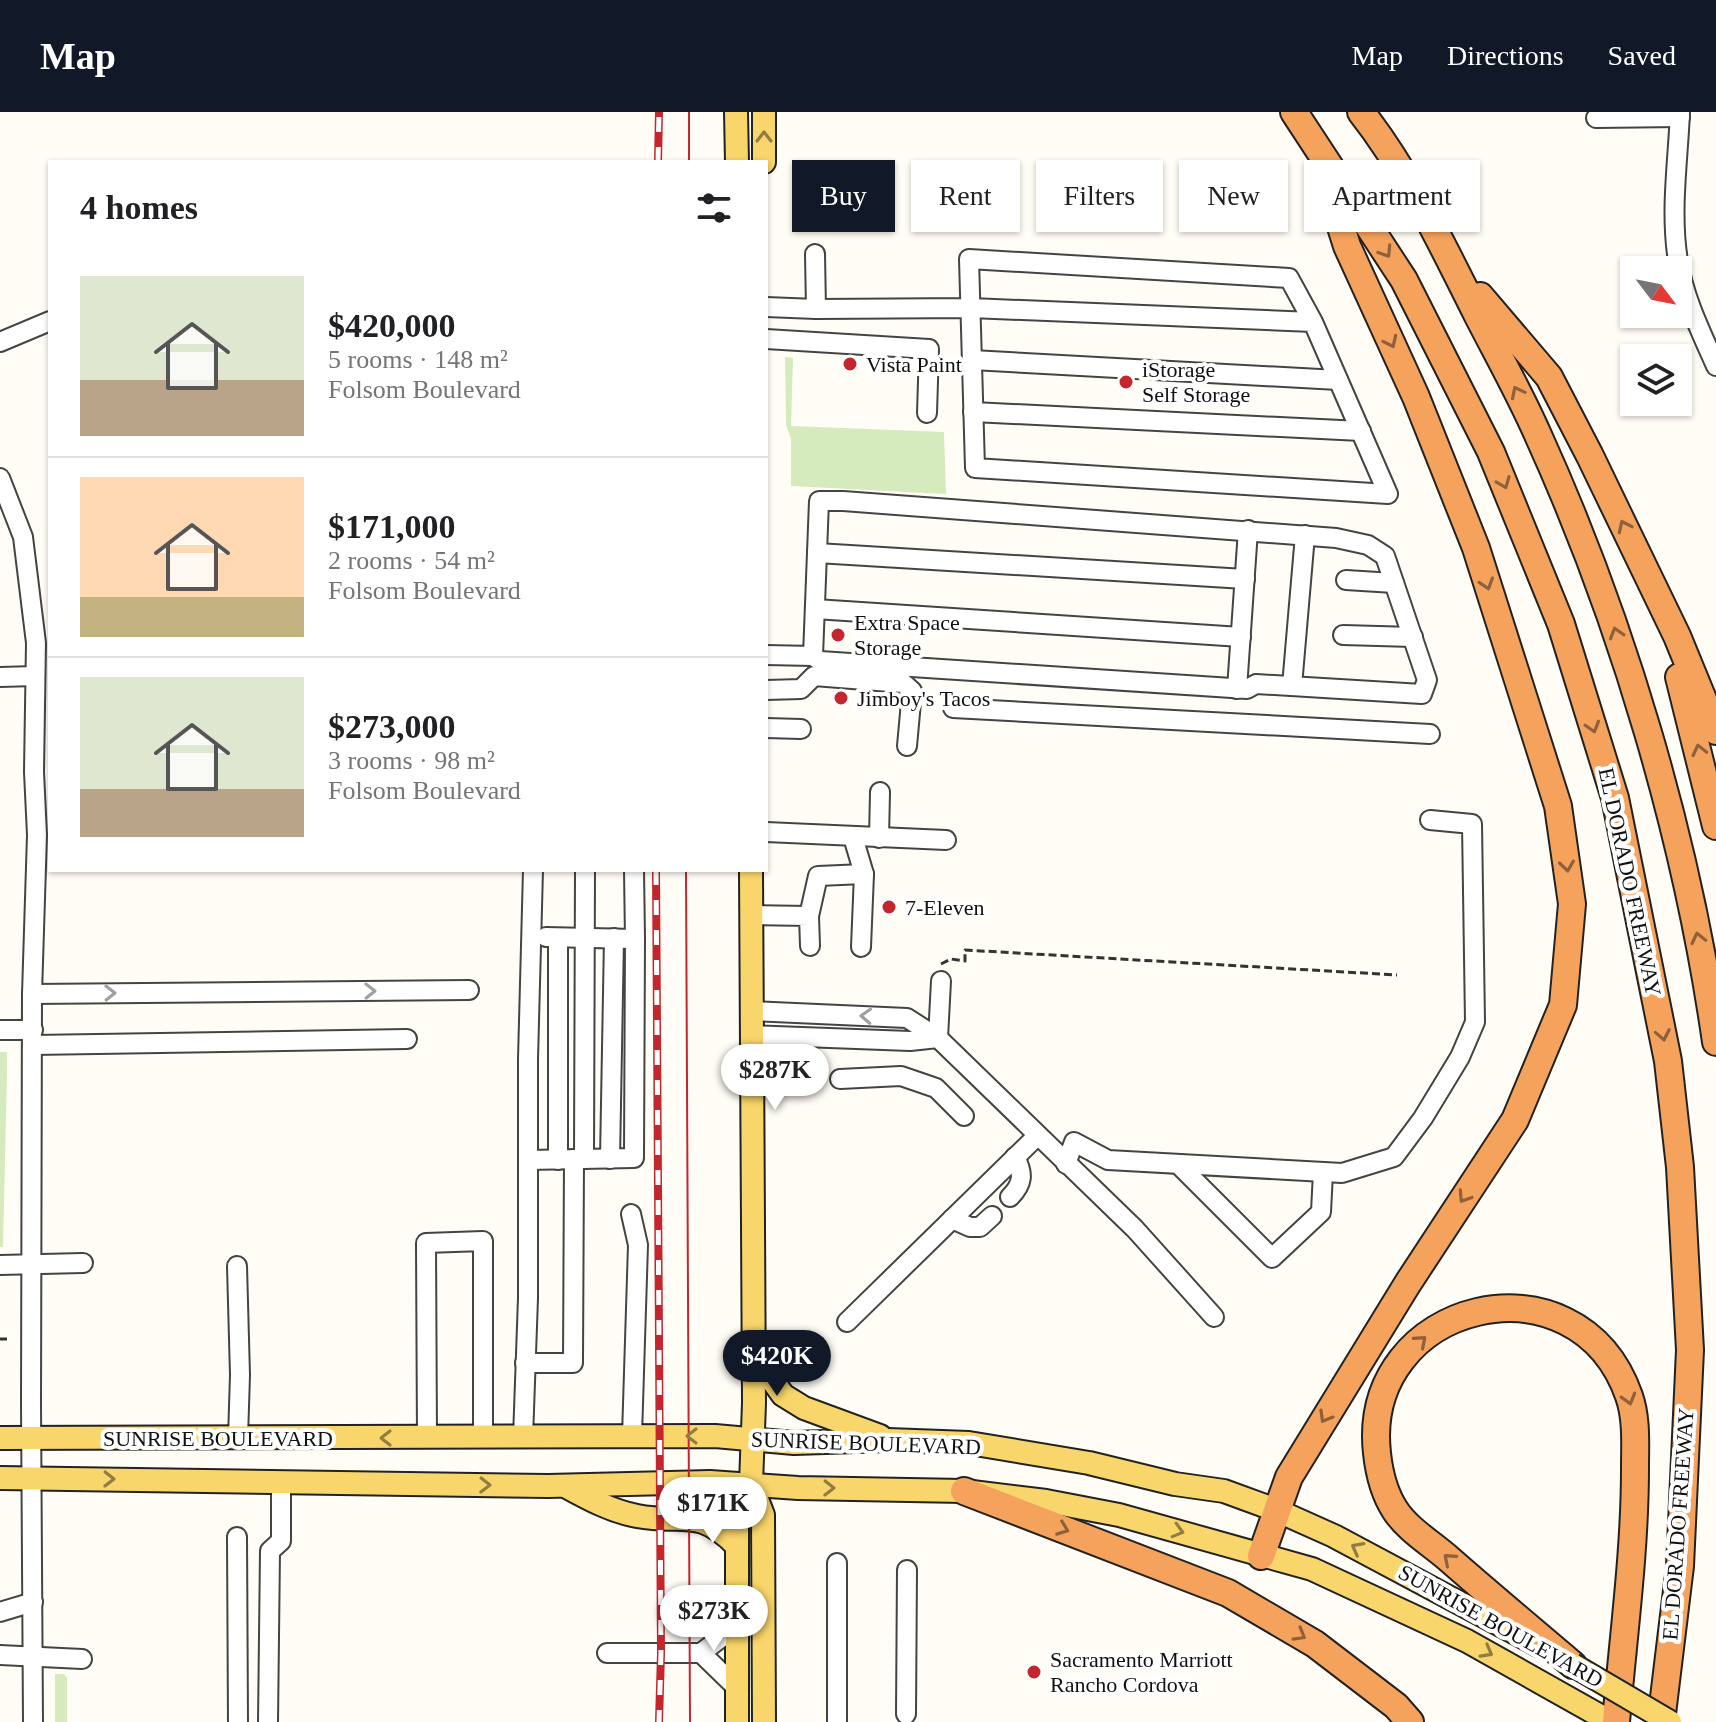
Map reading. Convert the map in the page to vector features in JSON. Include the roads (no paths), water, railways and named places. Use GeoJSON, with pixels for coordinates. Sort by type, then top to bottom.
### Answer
{"type":"FeatureCollection","features":[{"type":"Feature","properties":{"kind":"highway","name":"EL DORADO FREEWAY"},"geometry":{"type":"LineString","coordinates":[[1294,112],[1404,280],[1491,452],[1561,624],[1615,798],[1668,1061],[1680,1167],[1690,1350],[1680,1566],[1661,1722]]}},
{"type":"Feature","properties":{"kind":"highway"},"geometry":{"type":"LineString","coordinates":[[1361,112],[1413,193],[1538,435],[1609,610],[1665,791],[1707,976],[1716,1042]]}},
{"type":"Feature","properties":{"kind":"highway"},"geometry":{"type":"LineString","coordinates":[[1261,1556],[1289,1477],[1341,1388],[1515,1120],[1563,1005],[1572,904],[1558,806],[1476,548],[1416,397],[1347,246],[1313,139]]}},
{"type":"Feature","properties":{"kind":"highway"},"geometry":{"type":"LineString","coordinates":[[1451,263],[1549,377],[1677,636],[1716,731]]}},
{"type":"Feature","properties":{"kind":"highway"},"geometry":{"type":"LineString","coordinates":[[1657,597],[1716,826]]}},
{"type":"Feature","properties":{"kind":"highway"},"geometry":{"type":"LineString","coordinates":[[1573,1665],[1395,1511],[1378,1469],[1376,1424],[1389,1380],[1416,1344],[1438,1327],[1471,1312],[1506,1306],[1532,1309],[1573,1324],[1594,1340],[1611,1360],[1630,1400],[1635,1426],[1635,1514],[1613,1722]]}},
{"type":"Feature","properties":{"kind":"highway"},"geometry":{"type":"LineString","coordinates":[[964,1491],[1228,1593],[1315,1644],[1396,1706],[1410,1722]]}},
{"type":"Feature","properties":{"kind":"main road"},"geometry":{"type":"LineString","coordinates":[[736,112],[737,160]]}},
{"type":"Feature","properties":{"kind":"main road"},"geometry":{"type":"LineString","coordinates":[[764,112],[764,160]]}},
{"type":"Feature","properties":{"kind":"main road"},"geometry":{"type":"LineString","coordinates":[[737,1722],[737,1518],[751,1484],[754,1355],[751,872]]}},
{"type":"Feature","properties":{"kind":"main road"},"geometry":{"type":"LineString","coordinates":[[754,1355],[783,1395],[888,1440]]}},
{"type":"Feature","properties":{"kind":"main road","name":"SUNRISE BOULEVARD"},"geometry":{"type":"LineString","coordinates":[[0,1438],[715,1436],[794,1443],[888,1440],[969,1443],[1089,1463],[1175,1484],[1224,1491],[1276,1510],[1334,1536],[1456,1599],[1670,1722]]}},
{"type":"Feature","properties":{"kind":"main road","name":"SUNRISE BOULEVARD"},"geometry":{"type":"LineString","coordinates":[[0,1478],[565,1486],[660,1482],[751,1484],[798,1488],[964,1491],[1046,1501],[1119,1515],[1312,1569],[1467,1641],[1613,1722]]}},
{"type":"Feature","properties":{"kind":"main road"},"geometry":{"type":"LineString","coordinates":[[751,1484],[763,1515],[764,1722]]}},
{"type":"Feature","properties":{"kind":"main road"},"geometry":{"type":"LineString","coordinates":[[565,1486],[610,1509],[639,1516],[701,1520],[719,1528],[736,1545]]}},
{"type":"Feature","properties":{"kind":"street"},"geometry":{"type":"LineString","coordinates":[[1596,118],[1680,114],[1675,223],[1678,260],[1692,309],[1716,366]]}},
{"type":"Feature","properties":{"kind":"street"},"geometry":{"type":"LineString","coordinates":[[815,254],[816,309]]}},
{"type":"Feature","properties":{"kind":"street"},"geometry":{"type":"LineString","coordinates":[[969,259],[1289,278],[1313,322],[1388,494],[975,468],[969,259]]}},
{"type":"Feature","properties":{"kind":"street"},"geometry":{"type":"LineString","coordinates":[[768,307],[971,308],[1313,322]]}},
{"type":"Feature","properties":{"kind":"street"},"geometry":{"type":"LineString","coordinates":[[0,342],[48,322]]}},
{"type":"Feature","properties":{"kind":"street"},"geometry":{"type":"LineString","coordinates":[[768,339],[929,349],[927,413]]}},
{"type":"Feature","properties":{"kind":"street"},"geometry":{"type":"LineString","coordinates":[[972,360],[1338,380]]}},
{"type":"Feature","properties":{"kind":"street"},"geometry":{"type":"LineString","coordinates":[[973,412],[1361,431]]}},
{"type":"Feature","properties":{"kind":"street"},"geometry":{"type":"LineString","coordinates":[[0,478],[23,537],[36,643],[34,772],[37,835],[32,994],[33,1722]]}},
{"type":"Feature","properties":{"kind":"street"},"geometry":{"type":"LineString","coordinates":[[768,655],[1237,689],[1247,689],[1256,684],[1422,694],[1427,680],[1385,556],[1368,545],[1336,538],[1248,530],[819,501],[813,656]]}},
{"type":"Feature","properties":{"kind":"street"},"geometry":{"type":"LineString","coordinates":[[1237,689],[1248,530]]}},
{"type":"Feature","properties":{"kind":"street"},"geometry":{"type":"LineString","coordinates":[[1292,686],[1305,535]]}},
{"type":"Feature","properties":{"kind":"street"},"geometry":{"type":"LineString","coordinates":[[817,553],[1245,579]]}},
{"type":"Feature","properties":{"kind":"street"},"geometry":{"type":"LineString","coordinates":[[1346,580],[1394,583]]}},
{"type":"Feature","properties":{"kind":"street"},"geometry":{"type":"LineString","coordinates":[[815,609],[1241,637]]}},
{"type":"Feature","properties":{"kind":"street"},"geometry":{"type":"LineString","coordinates":[[1343,635],[1413,637]]}},
{"type":"Feature","properties":{"kind":"street"},"geometry":{"type":"LineString","coordinates":[[0,677],[35,676]]}},
{"type":"Feature","properties":{"kind":"street"},"geometry":{"type":"LineString","coordinates":[[768,690],[801,689],[814,676],[907,685],[912,691],[907,746]]}},
{"type":"Feature","properties":{"kind":"street"},"geometry":{"type":"LineString","coordinates":[[953,708],[1430,734]]}},
{"type":"Feature","properties":{"kind":"street"},"geometry":{"type":"LineString","coordinates":[[768,728],[801,729]]}},
{"type":"Feature","properties":{"kind":"street"},"geometry":{"type":"LineString","coordinates":[[879,838],[880,792]]}},
{"type":"Feature","properties":{"kind":"street"},"geometry":{"type":"LineString","coordinates":[[1066,1164],[1074,1142],[1108,1160],[1342,1173],[1394,1157],[1423,1118],[1460,1057],[1475,1022],[1472,824],[1430,820]]}},
{"type":"Feature","properties":{"kind":"street"},"geometry":{"type":"LineString","coordinates":[[768,832],[946,840]]}},
{"type":"Feature","properties":{"kind":"street"},"geometry":{"type":"LineString","coordinates":[[853,837],[864,874],[861,947]]}},
{"type":"Feature","properties":{"kind":"street"},"geometry":{"type":"LineString","coordinates":[[523,1438],[533,872]]}},
{"type":"Feature","properties":{"kind":"street"},"geometry":{"type":"LineString","coordinates":[[572,1159],[586,939],[585,872]]}},
{"type":"Feature","properties":{"kind":"street"},"geometry":{"type":"LineString","coordinates":[[528,1160],[634,1158],[634,872]]}},
{"type":"Feature","properties":{"kind":"street"},"geometry":{"type":"LineString","coordinates":[[810,946],[809,916],[818,876],[864,874]]}},
{"type":"Feature","properties":{"kind":"street"},"geometry":{"type":"LineString","coordinates":[[751,915],[809,916]]}},
{"type":"Feature","properties":{"kind":"street"},"geometry":{"type":"LineString","coordinates":[[531,936],[635,939]]}},
{"type":"Feature","properties":{"kind":"street"},"geometry":{"type":"LineString","coordinates":[[525,1363],[573,1363],[572,1159],[558,938]]}},
{"type":"Feature","properties":{"kind":"street"},"geometry":{"type":"LineString","coordinates":[[610,1159],[614,938]]}},
{"type":"Feature","properties":{"kind":"street"},"geometry":{"type":"LineString","coordinates":[[937,974],[938,1038]]}},
{"type":"Feature","properties":{"kind":"street"},"geometry":{"type":"LineString","coordinates":[[32,994],[469,990]]}},
{"type":"Feature","properties":{"kind":"street"},"geometry":{"type":"LineString","coordinates":[[751,1011],[907,1018],[938,1038],[1135,1229],[1214,1317]]}},
{"type":"Feature","properties":{"kind":"street"},"geometry":{"type":"LineString","coordinates":[[0,1030],[33,1038],[407,1039]]}},
{"type":"Feature","properties":{"kind":"street"},"geometry":{"type":"LineString","coordinates":[[751,1035],[910,1041],[938,1038]]}},
{"type":"Feature","properties":{"kind":"street"},"geometry":{"type":"LineString","coordinates":[[840,1079],[901,1076],[936,1088],[964,1116]]}},
{"type":"Feature","properties":{"kind":"street"},"geometry":{"type":"LineString","coordinates":[[847,1322],[1037,1136]]}},
{"type":"Feature","properties":{"kind":"street"},"geometry":{"type":"LineString","coordinates":[[1010,1197],[1021,1186],[1022,1176],[1015,1157]]}},
{"type":"Feature","properties":{"kind":"street"},"geometry":{"type":"LineString","coordinates":[[1178,1164],[1272,1258],[1321,1212],[1323,1172]]}},
{"type":"Feature","properties":{"kind":"street"},"geometry":{"type":"LineString","coordinates":[[631,1214],[638,1245],[632,1436]]}},
{"type":"Feature","properties":{"kind":"street"},"geometry":{"type":"LineString","coordinates":[[952,1219],[970,1227],[980,1227],[992,1216]]}},
{"type":"Feature","properties":{"kind":"street"},"geometry":{"type":"LineString","coordinates":[[427,1438],[426,1243],[483,1241],[483,1438]]}},
{"type":"Feature","properties":{"kind":"street"},"geometry":{"type":"LineString","coordinates":[[0,1265],[83,1263]]}},
{"type":"Feature","properties":{"kind":"street"},"geometry":{"type":"LineString","coordinates":[[237,1266],[238,1438]]}},
{"type":"Feature","properties":{"kind":"street"},"geometry":{"type":"LineString","coordinates":[[268,1722],[270,1551],[281,1541],[281,1482]]}},
{"type":"Feature","properties":{"kind":"street"},"geometry":{"type":"LineString","coordinates":[[237,1537],[238,1722]]}},
{"type":"Feature","properties":{"kind":"street"},"geometry":{"type":"LineString","coordinates":[[837,1563],[837,1722]]}},
{"type":"Feature","properties":{"kind":"street"},"geometry":{"type":"LineString","coordinates":[[906,1714],[907,1570]]}},
{"type":"Feature","properties":{"kind":"street"},"geometry":{"type":"LineString","coordinates":[[0,1612],[33,1602]]}},
{"type":"Feature","properties":{"kind":"street"},"geometry":{"type":"LineString","coordinates":[[607,1653],[701,1653],[722,1637],[737,1618]]}},
{"type":"Feature","properties":{"kind":"street"},"geometry":{"type":"LineString","coordinates":[[701,1653],[737,1688]]}},
{"type":"Feature","properties":{"kind":"street"},"geometry":{"type":"LineString","coordinates":[[0,1655],[82,1659]]}},
{"type":"Feature","properties":{"kind":"tram line"},"geometry":{"type":"LineString","coordinates":[[689,112],[689,160]]}},
{"type":"Feature","properties":{"kind":"tram line"},"geometry":{"type":"LineString","coordinates":[[686,872],[690,1722]]}},
{"type":"Feature","properties":{"kind":"railway"},"geometry":{"type":"LineString","coordinates":[[658,160],[659,112]]}},
{"type":"Feature","properties":{"kind":"railway"},"geometry":{"type":"LineString","coordinates":[[656,872],[659,1722]]}},
{"type":"Feature","properties":{"kind":"place","name":"Vista Paint"},"geometry":{"type":"Point","coordinates":[850,364]}},
{"type":"Feature","properties":{"kind":"place","name":"iStorage Self Storage"},"geometry":{"type":"Point","coordinates":[1126,382]}},
{"type":"Feature","properties":{"kind":"place","name":"Extra Space Storage"},"geometry":{"type":"Point","coordinates":[838,635]}},
{"type":"Feature","properties":{"kind":"place","name":"Jimboy's Tacos"},"geometry":{"type":"Point","coordinates":[841,698]}},
{"type":"Feature","properties":{"kind":"place","name":"7-Eleven"},"geometry":{"type":"Point","coordinates":[889,907]}},
{"type":"Feature","properties":{"kind":"place","name":"Sacramento Marriott Rancho Cordova"},"geometry":{"type":"Point","coordinates":[1034,1672]}}]}
